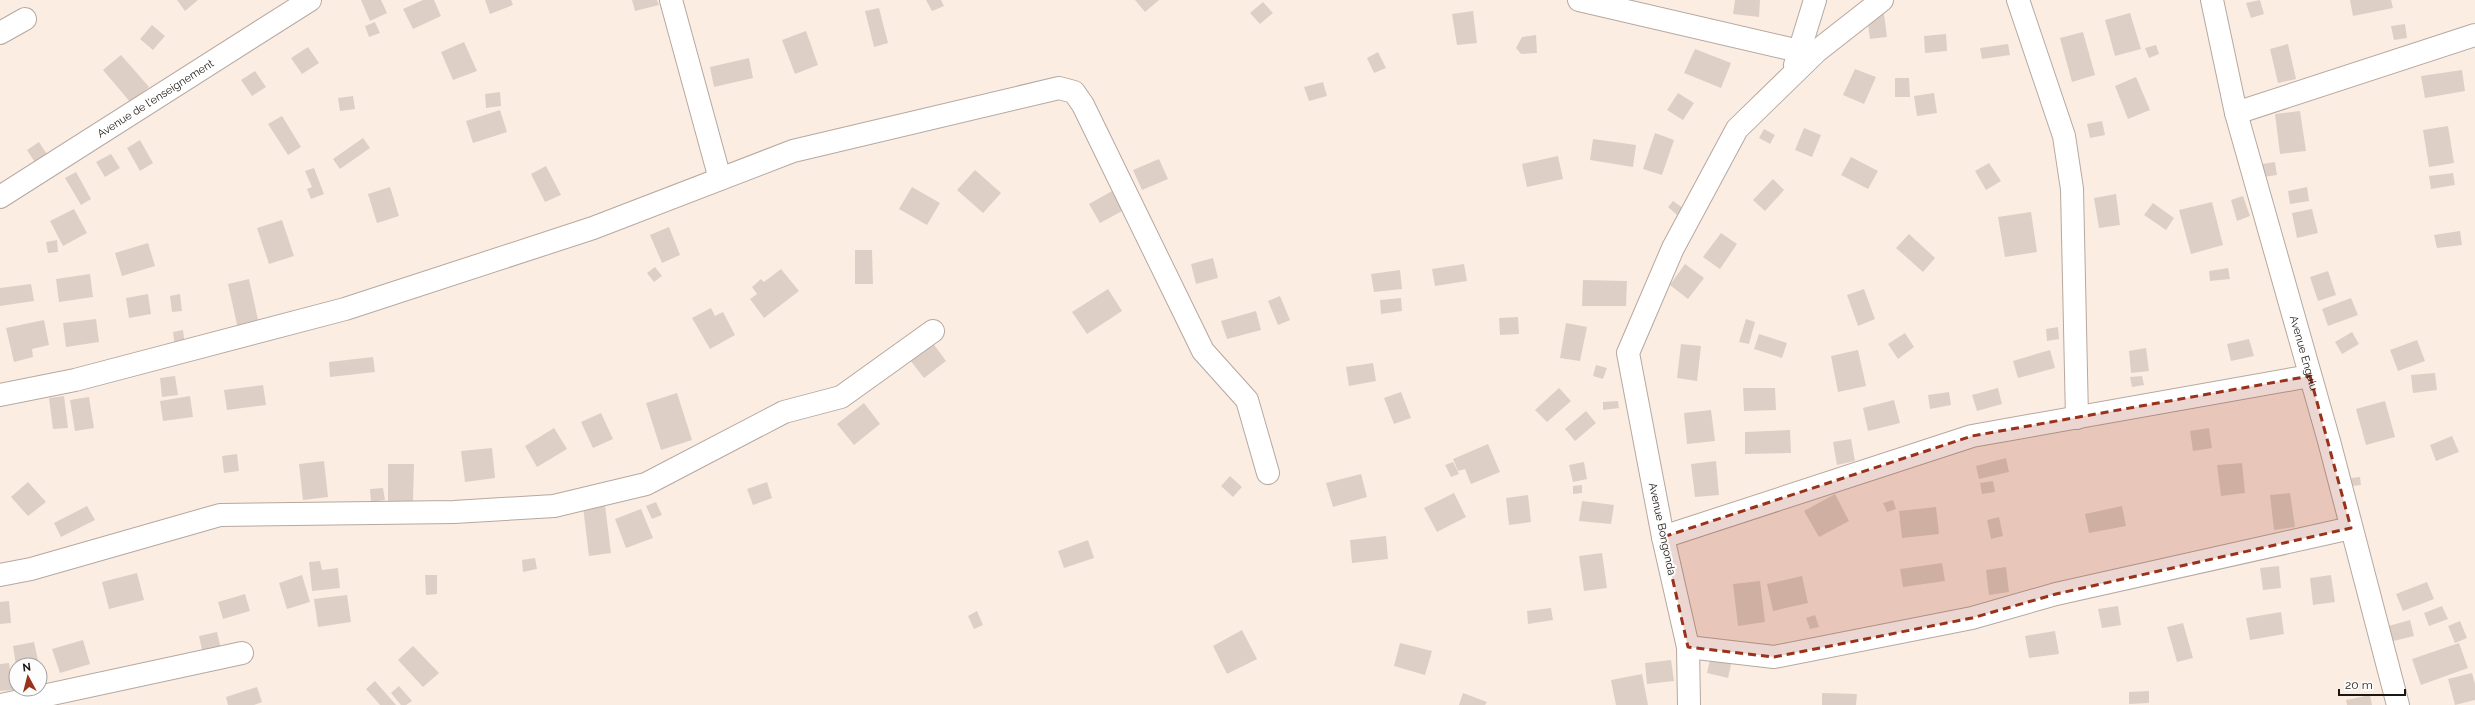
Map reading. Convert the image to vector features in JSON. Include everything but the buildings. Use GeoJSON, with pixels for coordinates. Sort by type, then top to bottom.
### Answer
{"type":"FeatureCollection","features":[{"type":"Feature","properties":{"kind":"street","name":"Avenue de l'enseignement"},"geometry":{"type":"LineString","coordinates":[[0,197],[310,0]]}},
{"type":"Feature","properties":{"kind":"street"},"geometry":{"type":"LineString","coordinates":[[671,0],[720,179]]}},
{"type":"Feature","properties":{"kind":"street"},"geometry":{"type":"LineString","coordinates":[[1579,0],[1799,51]]}},
{"type":"Feature","properties":{"kind":"street"},"geometry":{"type":"LineString","coordinates":[[1792,75],[1815,0]]}},
{"type":"Feature","properties":{"kind":"street"},"geometry":{"type":"LineString","coordinates":[[1792,75],[1817,51],[1882,0]]}},
{"type":"Feature","properties":{"kind":"street"},"geometry":{"type":"LineString","coordinates":[[2018,0],[2064,136],[2072,189],[2077,418]]}},
{"type":"Feature","properties":{"kind":"street","name":"Avenue Engulu"},"geometry":{"type":"LineString","coordinates":[[2212,0],[2236,113],[2310,376],[2398,705]]}},
{"type":"Feature","properties":{"kind":"street"},"geometry":{"type":"LineString","coordinates":[[0,33],[25,19]]}},
{"type":"Feature","properties":{"kind":"street"},"geometry":{"type":"LineString","coordinates":[[2236,113],[2475,35]]}},
{"type":"Feature","properties":{"kind":"street","name":"Avenue Bongonda"},"geometry":{"type":"LineString","coordinates":[[1689,705],[1688,647],[1663,537],[1628,353],[1673,248],[1737,129],[1792,75]]}},
{"type":"Feature","properties":{"kind":"street"},"geometry":{"type":"LineString","coordinates":[[0,395],[75,380],[345,309],[593,228],[793,151],[1059,88],[1074,92],[1083,105],[1203,352],[1247,400],[1268,473]]}},
{"type":"Feature","properties":{"kind":"street"},"geometry":{"type":"LineString","coordinates":[[0,575],[31,569],[220,515],[454,512],[554,506],[646,484],[784,412],[841,398],[933,331]]}},
{"type":"Feature","properties":{"kind":"street"},"geometry":{"type":"LineString","coordinates":[[1663,537],[1972,436],[2310,376]]}},
{"type":"Feature","properties":{"kind":"street"},"geometry":{"type":"LineString","coordinates":[[1688,647],[1774,657],[1972,618],[2056,594],[2351,528]]}},
{"type":"Feature","properties":{"kind":"street"},"geometry":{"type":"LineString","coordinates":[[0,705],[242,653]]}},
{"type":"Feature","properties":{"kind":"highlighted area"},"geometry":{"type":"Polygon","coordinates":[[[2310,376],[2351,528],[2056,594],[1972,618],[1774,657],[1688,647],[1663,537],[1972,436],[2310,376]]]}}]}
